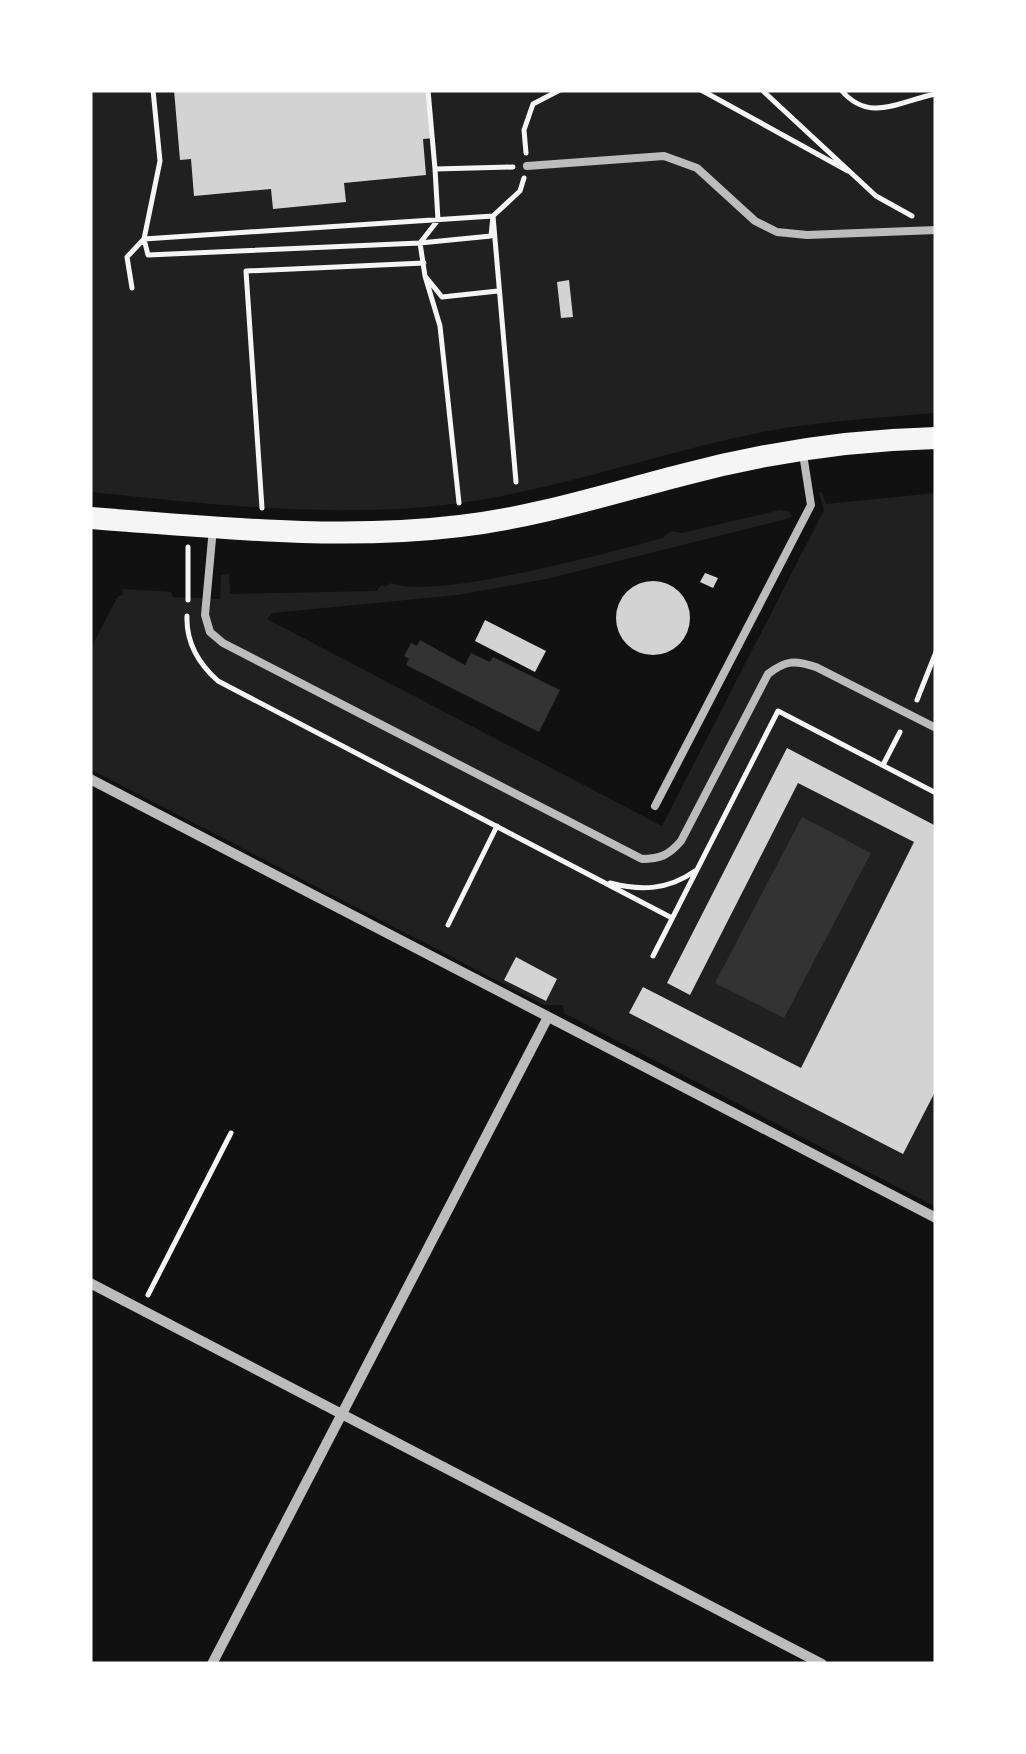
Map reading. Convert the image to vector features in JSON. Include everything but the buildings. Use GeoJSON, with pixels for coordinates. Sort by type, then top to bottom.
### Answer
{"type":"FeatureCollection","features":[{"type":"Feature","properties":{"kind":"main road"},"geometry":{"type":"LineString","coordinates":[[90,518],[301,533],[462,526],[569,507],[685,474],[803,450],[936,438]]}},
{"type":"Feature","properties":{"kind":"street"},"geometry":{"type":"LineString","coordinates":[[90,779],[936,1218]]}},
{"type":"Feature","properties":{"kind":"street"},"geometry":{"type":"LineString","coordinates":[[212,1664],[548,1017]]}},
{"type":"Feature","properties":{"kind":"street"},"geometry":{"type":"LineString","coordinates":[[90,1284],[822,1664]]}},
{"type":"Feature","properties":{"kind":"lane"},"geometry":{"type":"LineString","coordinates":[[527,166],[664,156],[697,168],[755,221],[777,232],[806,235],[936,230]]}},
{"type":"Feature","properties":{"kind":"lane"},"geometry":{"type":"LineString","coordinates":[[656,806],[810,505],[803,450]]}},
{"type":"Feature","properties":{"kind":"lane"},"geometry":{"type":"LineString","coordinates":[[213,527],[206,615],[210,632],[642,859],[658,859],[681,841],[768,674],[783,662],[796,660],[816,667],[936,728]]}},
{"type":"Feature","properties":{"kind":"path"},"geometry":{"type":"LineString","coordinates":[[153,90],[160,162],[144,239],[148,255],[420,244],[491,236],[493,216]]}},
{"type":"Feature","properties":{"kind":"path"},"geometry":{"type":"LineString","coordinates":[[428,90],[438,220],[420,244],[440,326],[462,526]]}},
{"type":"Feature","properties":{"kind":"path"},"geometry":{"type":"LineString","coordinates":[[132,288],[127,258],[144,239],[493,216],[520,191],[527,166],[524,130],[532,104],[560,90]]}},
{"type":"Feature","properties":{"kind":"path"},"geometry":{"type":"LineString","coordinates":[[702,90],[860,178]]}},
{"type":"Feature","properties":{"kind":"path"},"geometry":{"type":"LineString","coordinates":[[762,90],[876,196],[921,222]]}},
{"type":"Feature","properties":{"kind":"path"},"geometry":{"type":"LineString","coordinates":[[841,90],[852,102],[877,110],[936,94]]}},
{"type":"Feature","properties":{"kind":"path"},"geometry":{"type":"LineString","coordinates":[[436,169],[527,166]]}},
{"type":"Feature","properties":{"kind":"path"},"geometry":{"type":"LineString","coordinates":[[493,216],[516,482]]}},
{"type":"Feature","properties":{"kind":"path"},"geometry":{"type":"LineString","coordinates":[[262,512],[246,271],[424,264]]}},
{"type":"Feature","properties":{"kind":"path"},"geometry":{"type":"LineString","coordinates":[[426,276],[442,297],[498,292]]}},
{"type":"Feature","properties":{"kind":"path"},"geometry":{"type":"LineString","coordinates":[[187,544],[187,626],[191,644],[205,669],[218,681],[672,918]]}},
{"type":"Feature","properties":{"kind":"path"},"geometry":{"type":"LineString","coordinates":[[918,700],[936,652]]}},
{"type":"Feature","properties":{"kind":"path"},"geometry":{"type":"LineString","coordinates":[[653,956],[778,711],[936,792]]}},
{"type":"Feature","properties":{"kind":"path"},"geometry":{"type":"LineString","coordinates":[[883,766],[900,732]]}},
{"type":"Feature","properties":{"kind":"path"},"geometry":{"type":"LineString","coordinates":[[448,925],[497,826]]}},
{"type":"Feature","properties":{"kind":"path"},"geometry":{"type":"LineString","coordinates":[[601,880],[627,888],[658,888],[697,869]]}},
{"type":"Feature","properties":{"kind":"path"},"geometry":{"type":"LineString","coordinates":[[140,1310],[231,1133]]}},
{"type":"Feature","properties":{"kind":"shaded area"},"geometry":{"type":"Polygon","coordinates":[[[90,90],[936,90],[936,413],[763,432],[526,491],[445,505],[311,510],[90,492],[90,90]]]}},
{"type":"Feature","properties":{"kind":"shaded area"},"geometry":{"type":"Polygon","coordinates":[[[822,492],[826,504],[936,493],[936,1207],[564,1013],[563,1005],[544,1005],[90,769],[90,650],[118,596],[123,595],[122,589],[220,599],[221,575],[229,574],[230,594],[377,591],[381,585],[391,583],[444,586],[565,563],[663,538],[671,531],[682,533],[780,510],[789,512],[792,516],[786,519],[546,579],[458,595],[272,613],[267,619],[662,826],[824,510],[819,493],[822,492]]]}},
{"type":"Feature","properties":{"kind":"shaded area"},"geometry":{"type":"Polygon","coordinates":[[[420,640],[465,665],[471,653],[490,662],[493,657],[560,690],[539,732],[406,665],[409,659],[404,656],[411,643],[417,646],[420,640]]]}},
{"type":"Feature","properties":{"kind":"shaded area"},"geometry":{"type":"Polygon","coordinates":[[[802,817],[871,853],[784,1018],[715,983],[802,817]]]}}]}
